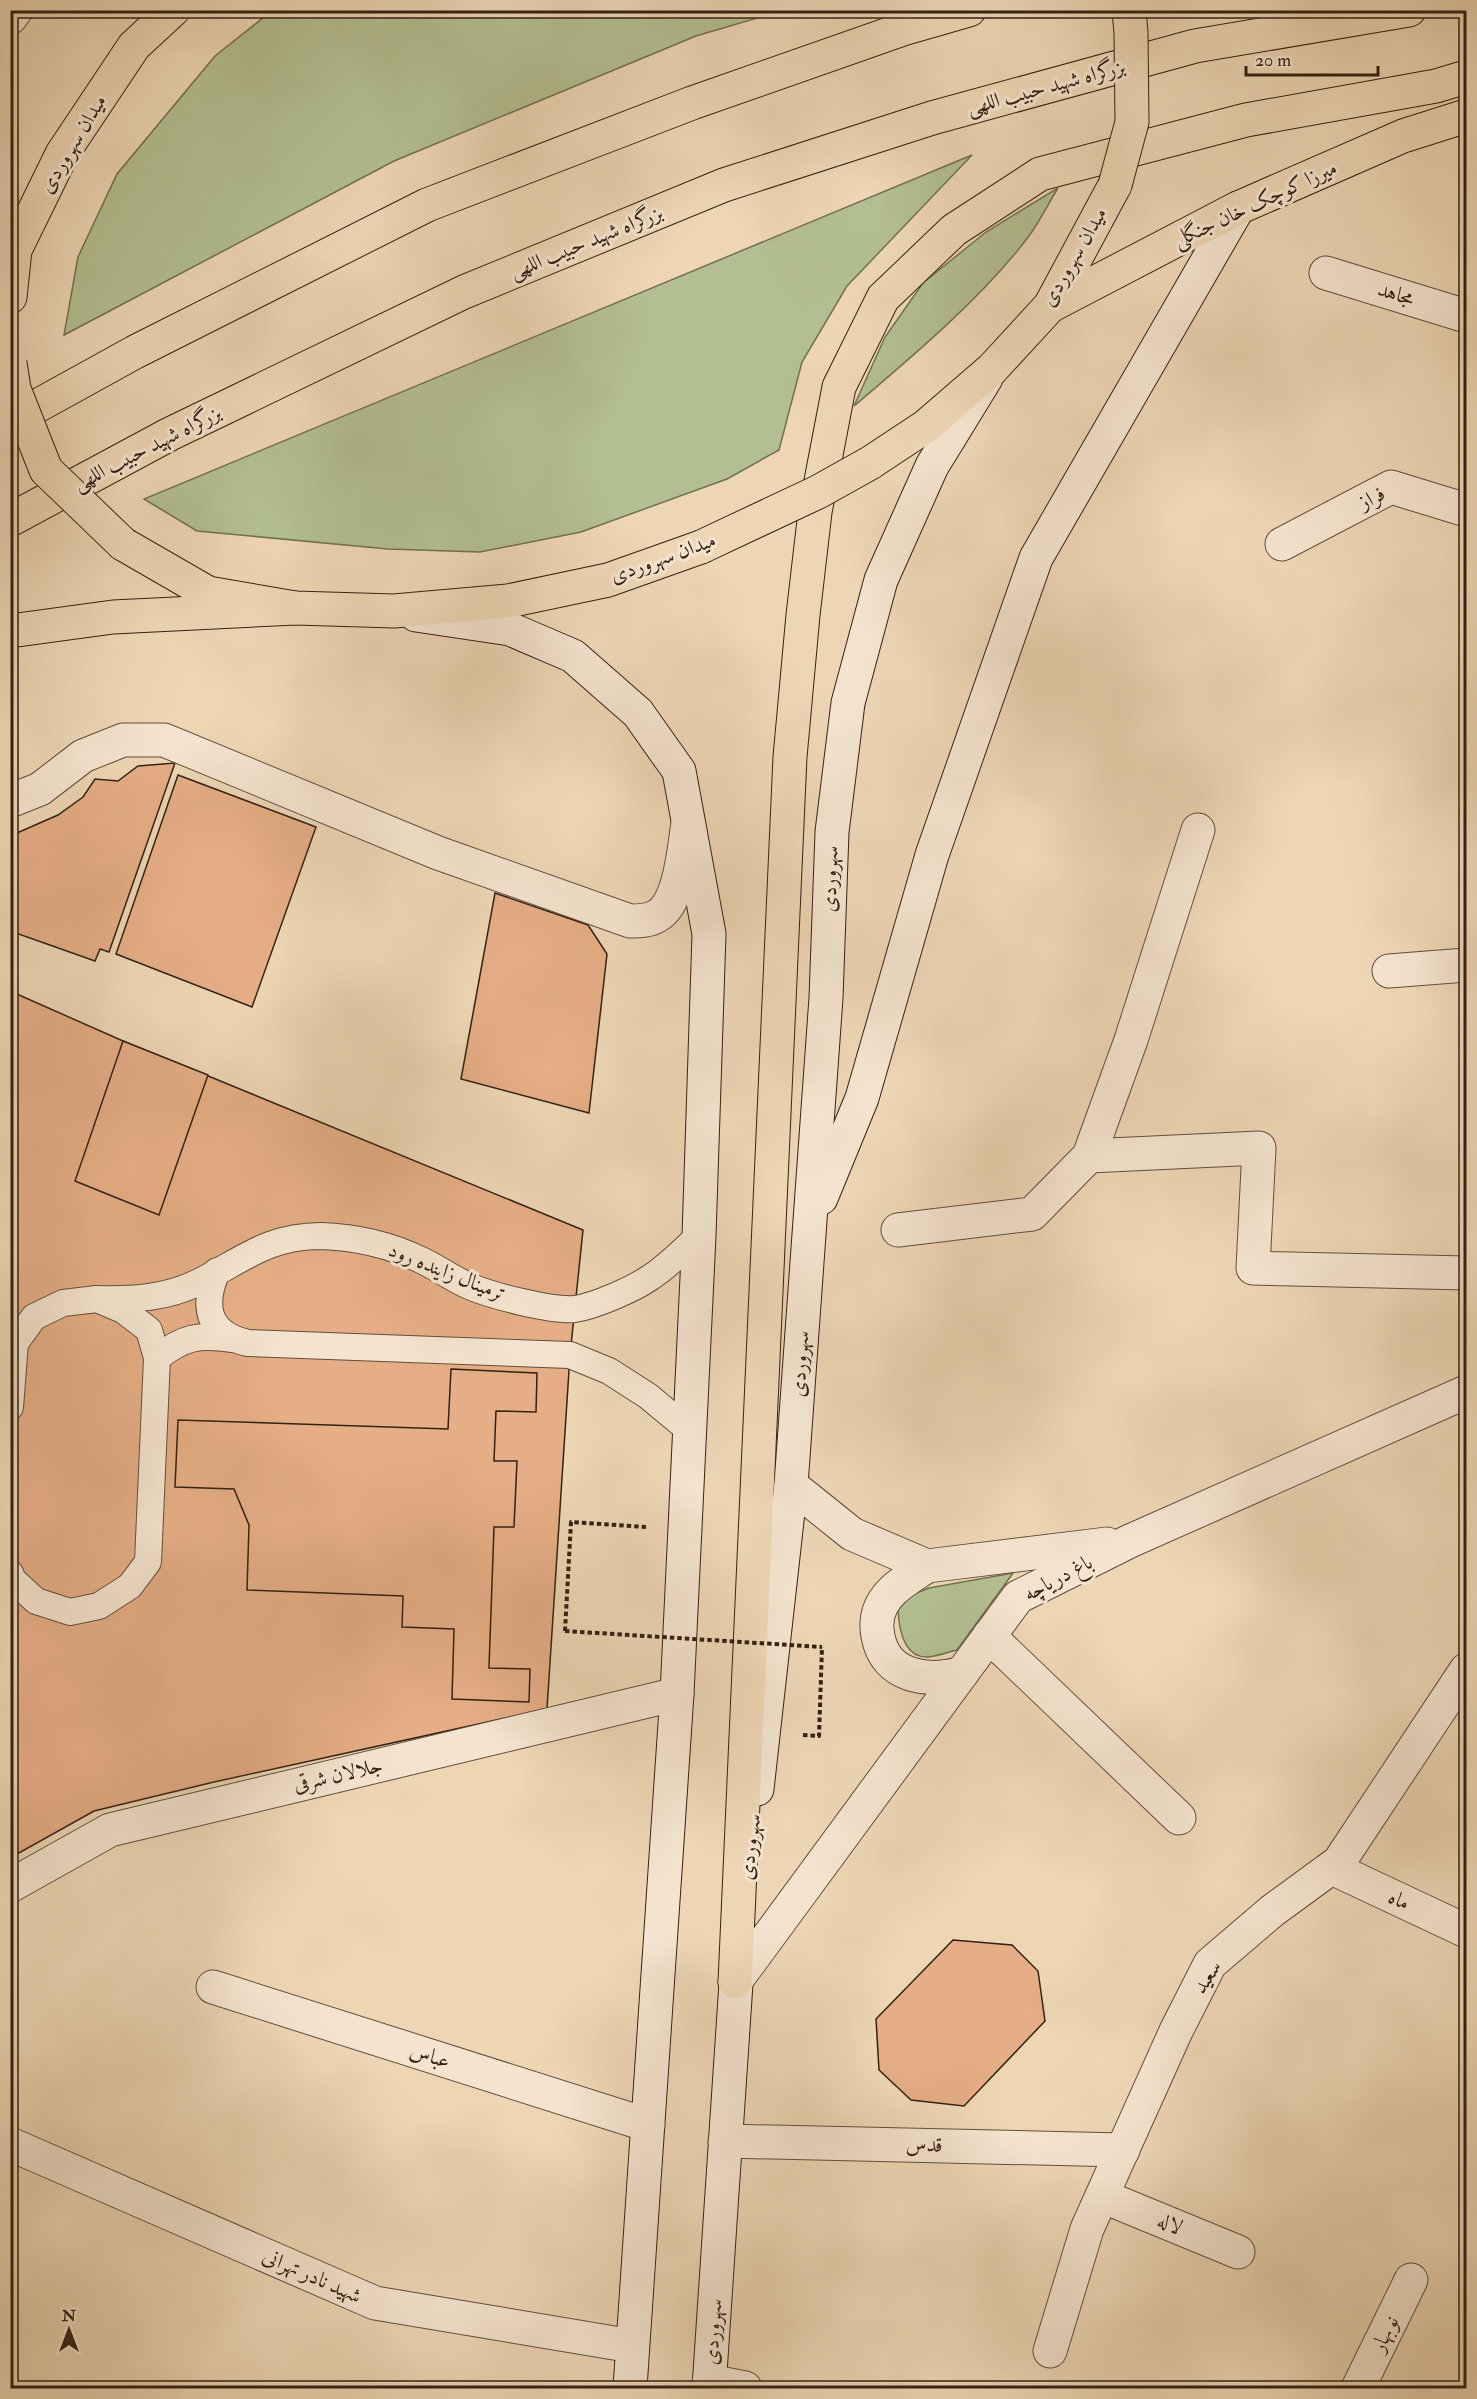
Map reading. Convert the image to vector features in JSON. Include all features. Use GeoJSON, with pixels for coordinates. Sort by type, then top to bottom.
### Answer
{"type":"FeatureCollection","features":[{"type":"Feature","properties":{"kind":"main road","name":"میدان سهروردی"},"geometry":{"type":"LineString","coordinates":[[10,297],[15,250],[62,154],[134,46],[172,10]]}},
{"type":"Feature","properties":{"kind":"main road"},"geometry":{"type":"LineString","coordinates":[[10,421],[135,352],[427,205],[692,103],[903,29],[969,10]]}},
{"type":"Feature","properties":{"kind":"main road","name":"میدان سهروردی"},"geometry":{"type":"LineString","coordinates":[[10,363],[14,389],[46,470],[123,544],[208,593],[295,608],[394,611],[508,602],[608,580],[701,547],[818,492],[870,463],[926,426],[992,369],[1050,306],[1115,185],[1132,123],[1129,10]]}},
{"type":"Feature","properties":{"kind":"main road","name":"بزرگراه شهید حبیب اللهی"},"geometry":{"type":"LineString","coordinates":[[10,520],[170,434],[464,292],[724,185],[932,118],[1195,46],[1409,10]]}},
{"type":"Feature","properties":{"kind":"main road"},"geometry":{"type":"LineString","coordinates":[[735,1982],[790,757],[815,512],[839,387],[883,298],[954,230],[1040,174],[1246,120],[1436,86],[1467,77]]}},
{"type":"Feature","properties":{"kind":"main road","name":"میرزا کوچک خان جنگلی"},"geometry":{"type":"LineString","coordinates":[[1050,306],[1238,208],[1403,136],[1467,116]]}},
{"type":"Feature","properties":{"kind":"main road"},"geometry":{"type":"LineString","coordinates":[[10,202],[62,154]]}},
{"type":"Feature","properties":{"kind":"main road"},"geometry":{"type":"LineString","coordinates":[[10,631],[113,617],[295,608]]}},
{"type":"Feature","properties":{"kind":"street"},"geometry":{"type":"LineString","coordinates":[[10,18],[16,10]]}},
{"type":"Feature","properties":{"kind":"street"},"geometry":{"type":"LineString","coordinates":[[810,1224],[862,1098],[932,855],[1036,558],[1238,208]]}},
{"type":"Feature","properties":{"kind":"street","name":"مجاهد"},"geometry":{"type":"LineString","coordinates":[[1326,273],[1467,316]]}},
{"type":"Feature","properties":{"kind":"street","name":"سهروردی"},"geometry":{"type":"LineString","coordinates":[[709,2385],[735,1982],[791,1485],[826,998],[832,832],[848,703],[881,580],[932,466],[992,369]]}},
{"type":"Feature","properties":{"kind":"street","name":"فراز"},"geometry":{"type":"LineString","coordinates":[[1282,544],[1391,487],[1467,510]]}},
{"type":"Feature","properties":{"kind":"street"},"geometry":{"type":"LineString","coordinates":[[394,611],[510,629],[573,656],[638,713],[679,771],[709,934],[686,1530],[630,2388]]}},
{"type":"Feature","properties":{"kind":"street"},"geometry":{"type":"LineString","coordinates":[[10,801],[40,789],[83,756],[123,740],[164,740],[438,853],[630,921],[642,921],[657,916],[669,906],[678,881],[688,821]]}},
{"type":"Feature","properties":{"kind":"street"},"geometry":{"type":"LineString","coordinates":[[897,1230],[1032,1214],[1089,1156],[1131,1040],[1198,830]]}},
{"type":"Feature","properties":{"kind":"street"},"geometry":{"type":"LineString","coordinates":[[1389,971],[1467,965]]}},
{"type":"Feature","properties":{"kind":"street"},"geometry":{"type":"LineString","coordinates":[[1089,1156],[1260,1148],[1253,1268],[1467,1273]]}},
{"type":"Feature","properties":{"kind":"street","name":"باغ دریاچه"},"geometry":{"type":"LineString","coordinates":[[735,1982],[1018,1598],[1130,1541],[1467,1392]]}},
{"type":"Feature","properties":{"kind":"street"},"geometry":{"type":"LineString","coordinates":[[791,1485],[852,1534],[927,1566],[1130,1541]]}},
{"type":"Feature","properties":{"kind":"street"},"geometry":{"type":"LineString","coordinates":[[927,1566],[887,1597],[878,1611],[876,1626],[879,1644],[885,1658],[895,1667],[911,1674],[946,1677],[962,1673]]}},
{"type":"Feature","properties":{"kind":"street"},"geometry":{"type":"LineString","coordinates":[[989,1636],[1179,1818]]}},
{"type":"Feature","properties":{"kind":"street","name":"سعید"},"geometry":{"type":"LineString","coordinates":[[1050,2351],[1088,2229],[1176,2031],[1210,1964],[1272,1911],[1339,1862],[1467,1670]]}},
{"type":"Feature","properties":{"kind":"street","name":"جلالان شرقی"},"geometry":{"type":"LineString","coordinates":[[10,1886],[110,1830],[677,1694]]}},
{"type":"Feature","properties":{"kind":"street","name":"ماه"},"geometry":{"type":"LineString","coordinates":[[1332,1868],[1467,1931]]}},
{"type":"Feature","properties":{"kind":"street","name":"عباس"},"geometry":{"type":"LineString","coordinates":[[213,1987],[648,2125]]}},
{"type":"Feature","properties":{"kind":"street","name":"قدس"},"geometry":{"type":"LineString","coordinates":[[725,2141],[1123,2150]]}},
{"type":"Feature","properties":{"kind":"street","name":"شهید نادر تهرانی"},"geometry":{"type":"LineString","coordinates":[[10,2144],[375,2303],[632,2346]]}},
{"type":"Feature","properties":{"kind":"street","name":"لاله"},"geometry":{"type":"LineString","coordinates":[[1102,2196],[1238,2252]]}},
{"type":"Feature","properties":{"kind":"street","name":"نوبهار"},"geometry":{"type":"LineString","coordinates":[[1358,2388],[1411,2280]]}},
{"type":"Feature","properties":{"kind":"street"},"geometry":{"type":"LineString","coordinates":[[709,2385],[746,2388]]}},
{"type":"Feature","properties":{"kind":"lane","name":"ترمینال زاینده رود"},"geometry":{"type":"LineString","coordinates":[[10,1407],[15,1343],[34,1317],[63,1303],[156,1297],[198,1282],[255,1250],[281,1241],[320,1236],[371,1241],[420,1260],[471,1287],[526,1304],[575,1309],[616,1295],[651,1277],[699,1236]]}},
{"type":"Feature","properties":{"kind":"lane"},"geometry":{"type":"LineString","coordinates":[[217,1271],[209,1289],[208,1305],[212,1319],[231,1339]]}},
{"type":"Feature","properties":{"kind":"lane"},"geometry":{"type":"LineString","coordinates":[[10,1573],[13,1580],[36,1601],[70,1612],[99,1606],[130,1586],[148,1562],[158,1358],[149,1330],[123,1310],[98,1299]]}},
{"type":"Feature","properties":{"kind":"lane"},"geometry":{"type":"LineString","coordinates":[[158,1358],[185,1340],[207,1336],[248,1343],[570,1355],[609,1371],[648,1396],[690,1431]]}},
{"type":"Feature","properties":{"kind":"path"},"geometry":{"type":"LineString","coordinates":[[686,1530],[571,1522],[565,1631],[822,1647],[819,1736]]}},
{"type":"Feature","properties":{"kind":"green space"},"geometry":{"type":"Polygon","coordinates":[[[273,10],[781,11],[696,36],[394,161],[64,335],[78,257],[117,174],[215,56],[273,10]]]}},
{"type":"Feature","properties":{"kind":"green space"},"geometry":{"type":"Polygon","coordinates":[[[972,155],[847,286],[802,362],[779,450],[727,479],[581,532],[480,552],[388,549],[197,531],[144,499],[972,155]]]}},
{"type":"Feature","properties":{"kind":"green space"},"geometry":{"type":"Polygon","coordinates":[[[1058,188],[1029,236],[991,281],[900,367],[854,406],[885,337],[923,283],[986,232],[1058,188]]]}},
{"type":"Feature","properties":{"kind":"green space"},"geometry":{"type":"Polygon","coordinates":[[[1013,1573],[957,1650],[928,1657],[913,1653],[908,1648],[904,1641],[898,1610],[911,1595],[929,1588],[1013,1573]]]}},
{"type":"Feature","properties":{"kind":"building"},"geometry":{"type":"Polygon","coordinates":[[[175,763],[109,952],[100,949],[95,961],[10,931],[10,836],[58,815],[83,797],[95,779],[118,781],[138,766],[175,763]]]}},
{"type":"Feature","properties":{"kind":"building"},"geometry":{"type":"Polygon","coordinates":[[[178,775],[316,827],[252,1007],[116,954],[178,775]]]}},
{"type":"Feature","properties":{"kind":"building"},"geometry":{"type":"Polygon","coordinates":[[[495,893],[588,925],[607,954],[589,1113],[461,1079],[495,893]]]}},
{"type":"Feature","properties":{"kind":"building"},"geometry":{"type":"Polygon","coordinates":[[[10,991],[123,1041],[583,1230],[570,1355],[547,1709],[214,1782],[94,1811],[10,1858],[10,991]]]}},
{"type":"Feature","properties":{"kind":"building"},"geometry":{"type":"Polygon","coordinates":[[[123,1041],[208,1075],[159,1215],[75,1181],[123,1041]]]}},
{"type":"Feature","properties":{"kind":"building"},"geometry":{"type":"Polygon","coordinates":[[[451,1369],[537,1373],[536,1412],[496,1411],[494,1461],[517,1461],[514,1527],[494,1527],[489,1668],[530,1669],[529,1702],[452,1699],[454,1629],[402,1627],[403,1596],[247,1590],[249,1525],[234,1489],[175,1487],[178,1420],[448,1429],[451,1369]]]}},
{"type":"Feature","properties":{"kind":"building"},"geometry":{"type":"Polygon","coordinates":[[[953,1940],[1012,1945],[1038,1971],[1045,2021],[964,2106],[911,2100],[879,2070],[876,2019],[953,1940]]]}}]}
